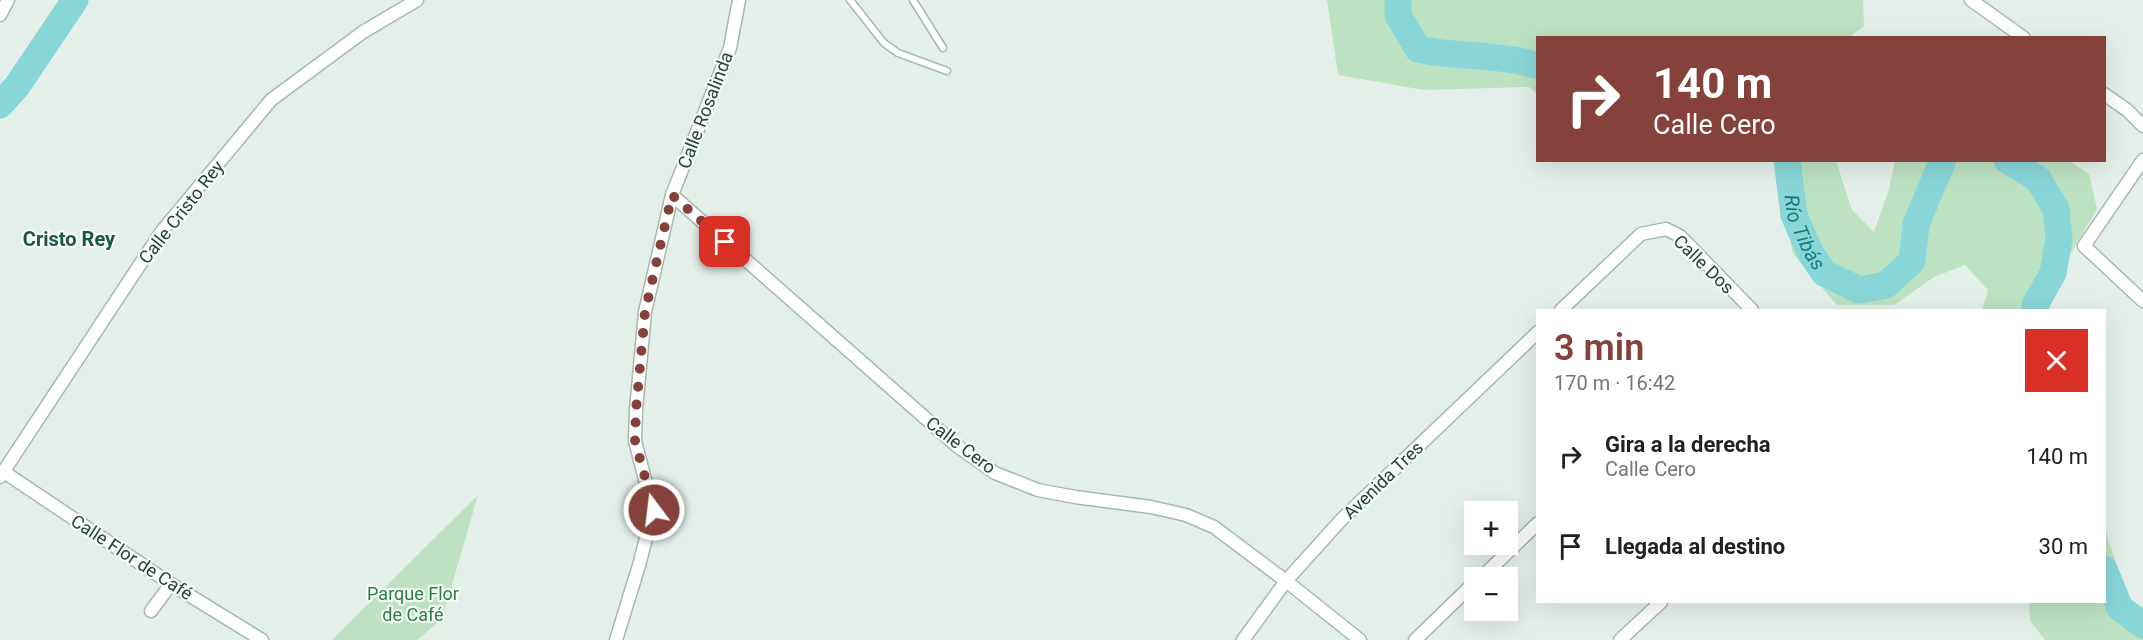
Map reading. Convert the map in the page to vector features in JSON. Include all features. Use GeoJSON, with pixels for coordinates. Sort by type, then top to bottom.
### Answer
{"type":"FeatureCollection","features":[{"type":"Feature","properties":{"kind":"street"},"geometry":{"type":"LineString","coordinates":[[0,15],[8,0]]}},
{"type":"Feature","properties":{"kind":"street","name":"Calle Cristo Rey"},"geometry":{"type":"LineString","coordinates":[[2,475],[162,231],[271,100],[363,32],[417,0]]}},
{"type":"Feature","properties":{"kind":"street","name":"Calle Rosalinda"},"geometry":{"type":"LineString","coordinates":[[616,640],[654,510],[635,441],[645,312],[672,195],[730,48],[739,0]]}},
{"type":"Feature","properties":{"kind":"street"},"geometry":{"type":"LineString","coordinates":[[1971,0],[2021,36]]}},
{"type":"Feature","properties":{"kind":"street"},"geometry":{"type":"LineString","coordinates":[[2106,95],[2127,110],[2143,126]]}},
{"type":"Feature","properties":{"kind":"street"},"geometry":{"type":"LineString","coordinates":[[2143,160],[2084,246],[2143,301]]}},
{"type":"Feature","properties":{"kind":"street","name":"Calle Cero"},"geometry":{"type":"LineString","coordinates":[[672,195],[957,446],[995,473],[1038,490],[1151,507],[1186,515],[1214,527],[1287,581],[1360,640]]}},
{"type":"Feature","properties":{"kind":"street","name":"Calle Dos"},"geometry":{"type":"LineString","coordinates":[[1561,309],[1641,234],[1666,229],[1680,236],[1751,309]]}},
{"type":"Feature","properties":{"kind":"street","name":"Avenida Tres"},"geometry":{"type":"LineString","coordinates":[[1243,640],[1287,581],[1342,519],[1536,335]]}},
{"type":"Feature","properties":{"kind":"street","name":"Calle Flor de Café"},"geometry":{"type":"LineString","coordinates":[[2,475],[262,640]]}},
{"type":"Feature","properties":{"kind":"street"},"geometry":{"type":"LineString","coordinates":[[1492,567],[1536,525]]}},
{"type":"Feature","properties":{"kind":"street"},"geometry":{"type":"LineString","coordinates":[[151,611],[171,584]]}},
{"type":"Feature","properties":{"kind":"street"},"geometry":{"type":"LineString","coordinates":[[1415,640],[1464,593]]}},
{"type":"Feature","properties":{"kind":"street"},"geometry":{"type":"LineString","coordinates":[[1620,640],[1660,603]]}},
{"type":"Feature","properties":{"kind":"lane"},"geometry":{"type":"LineString","coordinates":[[850,0],[884,43],[898,53],[947,71]]}},
{"type":"Feature","properties":{"kind":"lane"},"geometry":{"type":"LineString","coordinates":[[913,0],[943,48]]}},
{"type":"Feature","properties":{"kind":"green space"},"geometry":{"type":"Polygon","coordinates":[[[1327,0],[1863,0],[1864,26],[1851,36],[1536,36],[1536,93],[1529,87],[1424,90],[1338,75],[1327,0]]]}},
{"type":"Feature","properties":{"kind":"green space"},"geometry":{"type":"Polygon","coordinates":[[[1775,162],[1836,162],[1852,210],[1874,232],[1889,189],[1895,162],[2071,162],[2089,174],[2097,209],[2058,275],[2049,309],[1982,309],[1988,290],[1965,265],[1934,277],[1894,305],[1837,305],[1793,254],[1775,173],[1775,162]]]}},
{"type":"Feature","properties":{"kind":"green space","name":"Parque Flor de Café"},"geometry":{"type":"Polygon","coordinates":[[[478,495],[442,619],[417,640],[332,640],[478,495]]]}},
{"type":"Feature","properties":{"kind":"green space"},"geometry":{"type":"Polygon","coordinates":[[[2106,532],[2128,601],[2143,607],[2143,640],[2045,640],[2030,621],[2029,603],[2106,603],[2106,532]]]}},
{"type":"Feature","properties":{"kind":"waterway","name":"Río Tibás"},"geometry":{"type":"LineString","coordinates":[[0,105],[17,86],[75,0]]}},
{"type":"Feature","properties":{"kind":"waterway","name":"Río Tibás"},"geometry":{"type":"LineString","coordinates":[[1398,0],[1398,15],[1418,49],[1508,59],[1536,65]]}},
{"type":"Feature","properties":{"kind":"waterway","name":"Río Tibás"},"geometry":{"type":"LineString","coordinates":[[1787,162],[1794,215],[1810,252],[1824,273],[1859,290],[1886,285],[1912,261],[1916,224],[1942,162]]}},
{"type":"Feature","properties":{"kind":"waterway","name":"Río Tibás"},"geometry":{"type":"LineString","coordinates":[[2010,162],[2038,179],[2056,209],[2059,239],[2053,273],[2035,309]]}},
{"type":"Feature","properties":{"kind":"waterway","name":"Río Tibás"},"geometry":{"type":"LineString","coordinates":[[2106,574],[2120,608],[2143,625]]}},
{"type":"Feature","properties":{"kind":"district","name":"Cristo Rey"},"geometry":{"type":"Point","coordinates":[69,239]}},
{"type":"Feature","properties":{"kind":"route"},"geometry":{"type":"LineString","coordinates":[[654,510],[635,441],[636,410],[645,312],[672,195],[725,242]]}}]}
